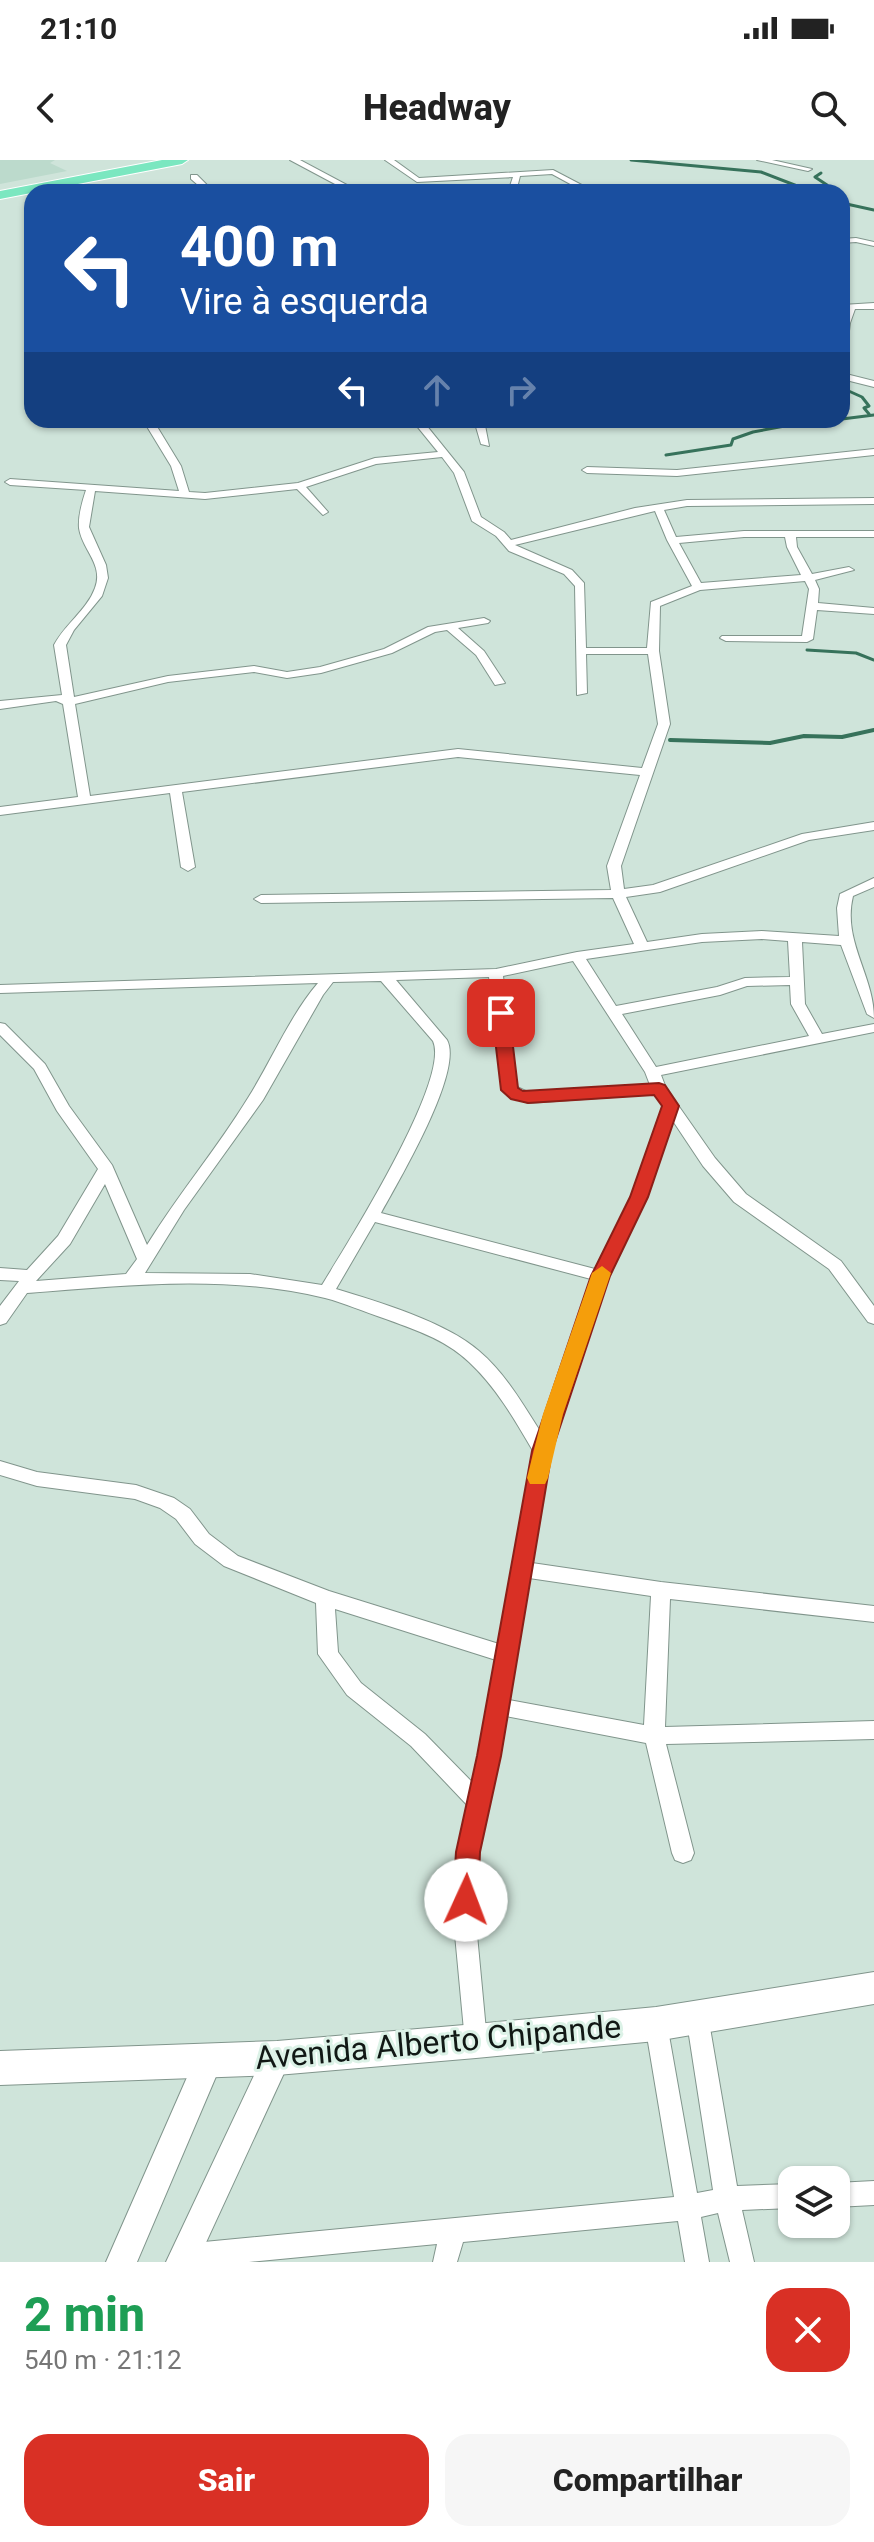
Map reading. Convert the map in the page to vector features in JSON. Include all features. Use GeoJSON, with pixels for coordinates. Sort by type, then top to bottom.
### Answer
{"type":"FeatureCollection","features":[{"type":"Feature","properties":{"kind":"highway"},"geometry":{"type":"LineString","coordinates":[[44,184],[162,160]]}},
{"type":"Feature","properties":{"kind":"highway"},"geometry":{"type":"LineString","coordinates":[[50,184],[182,160]]}},
{"type":"Feature","properties":{"kind":"highway"},"geometry":{"type":"LineString","coordinates":[[0,193],[24,188]]}},
{"type":"Feature","properties":{"kind":"highway"},"geometry":{"type":"LineString","coordinates":[[0,193],[24,189]]}},
{"type":"Feature","properties":{"kind":"main road","name":"Avenida Alberto Chipande"},"geometry":{"type":"LineString","coordinates":[[0,2068],[277,2058],[476,2041],[656,2024],[874,1988]]}},
{"type":"Feature","properties":{"kind":"street"},"geometry":{"type":"LineString","coordinates":[[294,160],[340,184]]}},
{"type":"Feature","properties":{"kind":"street"},"geometry":{"type":"LineString","coordinates":[[389,160],[417,180],[553,172],[574,184]]}},
{"type":"Feature","properties":{"kind":"street"},"geometry":{"type":"LineString","coordinates":[[761,160],[808,169]]}},
{"type":"Feature","properties":{"kind":"street"},"geometry":{"type":"LineString","coordinates":[[475,164],[484,176]]}},
{"type":"Feature","properties":{"kind":"street"},"geometry":{"type":"LineString","coordinates":[[514,184],[517,175]]}},
{"type":"Feature","properties":{"kind":"street"},"geometry":{"type":"LineString","coordinates":[[194,177],[201,184]]}},
{"type":"Feature","properties":{"kind":"street"},"geometry":{"type":"LineString","coordinates":[[850,240],[874,244]]}},
{"type":"Feature","properties":{"kind":"street"},"geometry":{"type":"LineString","coordinates":[[850,307],[874,306]]}},
{"type":"Feature","properties":{"kind":"street"},"geometry":{"type":"LineString","coordinates":[[850,378],[874,384]]}},
{"type":"Feature","properties":{"kind":"street"},"geometry":{"type":"LineString","coordinates":[[153,428],[176,466],[185,496]]}},
{"type":"Feature","properties":{"kind":"street"},"geometry":{"type":"LineString","coordinates":[[424,428],[459,472],[476,519],[500,534],[528,558],[568,572],[577,579],[582,589],[581,693]]}},
{"type":"Feature","properties":{"kind":"street"},"geometry":{"type":"LineString","coordinates":[[481,428],[486,444]]}},
{"type":"Feature","properties":{"kind":"street"},"geometry":{"type":"LineString","coordinates":[[587,470],[677,473],[874,452]]}},
{"type":"Feature","properties":{"kind":"street"},"geometry":{"type":"LineString","coordinates":[[10,482],[185,496],[261,492],[299,486],[375,461],[445,454]]}},
{"type":"Feature","properties":{"kind":"street"},"geometry":{"type":"LineString","coordinates":[[677,473],[687,503]]}},
{"type":"Feature","properties":{"kind":"street"},"geometry":{"type":"LineString","coordinates":[[299,486],[323,512]]}},
{"type":"Feature","properties":{"kind":"street"},"geometry":{"type":"LineString","coordinates":[[85,802],[60,645],[65,632],[100,592],[103,577],[101,564],[84,530],[91,489]]}},
{"type":"Feature","properties":{"kind":"street"},"geometry":{"type":"LineString","coordinates":[[508,544],[658,507],[687,503],[874,501]]}},
{"type":"Feature","properties":{"kind":"street"},"geometry":{"type":"LineString","coordinates":[[658,507],[698,587]]}},
{"type":"Feature","properties":{"kind":"street"},"geometry":{"type":"LineString","coordinates":[[873,516],[874,508]]}},
{"type":"Feature","properties":{"kind":"street"},"geometry":{"type":"LineString","coordinates":[[672,540],[790,534],[873,535]]}},
{"type":"Feature","properties":{"kind":"street"},"geometry":{"type":"LineString","coordinates":[[726,638],[807,639],[814,589],[792,547],[790,534]]}},
{"type":"Feature","properties":{"kind":"street"},"geometry":{"type":"LineString","coordinates":[[643,947],[618,894],[614,866],[664,724],[653,651],[655,604],[698,587],[808,578],[849,570]]}},
{"type":"Feature","properties":{"kind":"street"},"geometry":{"type":"LineString","coordinates":[[812,606],[874,611]]}},
{"type":"Feature","properties":{"kind":"street"},"geometry":{"type":"LineString","coordinates":[[0,705],[57,697],[70,702],[181,677],[254,669],[287,675],[321,670],[373,657],[432,629],[484,621]]}},
{"type":"Feature","properties":{"kind":"street"},"geometry":{"type":"LineString","coordinates":[[448,625],[480,653],[499,683]]}},
{"type":"Feature","properties":{"kind":"street"},"geometry":{"type":"LineString","coordinates":[[581,651],[653,651]]}},
{"type":"Feature","properties":{"kind":"street"},"geometry":{"type":"LineString","coordinates":[[0,811],[458,753],[648,772]]}},
{"type":"Feature","properties":{"kind":"street"},"geometry":{"type":"LineString","coordinates":[[175,788],[188,867]]}},
{"type":"Feature","properties":{"kind":"street"},"geometry":{"type":"LineString","coordinates":[[261,899],[618,894],[655,889],[807,837],[874,826]]}},
{"type":"Feature","properties":{"kind":"street"},"geometry":{"type":"LineString","coordinates":[[874,882],[847,894],[843,905],[848,941],[874,1014]]}},
{"type":"Feature","properties":{"kind":"street"},"geometry":{"type":"LineString","coordinates":[[0,989],[496,973],[577,956],[702,938],[795,937],[848,941]]}},
{"type":"Feature","properties":{"kind":"street"},"geometry":{"type":"LineString","coordinates":[[795,937],[798,1004],[817,1038]]}},
{"type":"Feature","properties":{"kind":"street"},"geometry":{"type":"LineString","coordinates":[[577,956],[652,1072],[659,1089],[709,1162],[740,1198],[835,1265],[874,1318]]}},
{"type":"Feature","properties":{"kind":"street"},"geometry":{"type":"LineString","coordinates":[[496,973],[510,1090],[528,1098],[659,1089]]}},
{"type":"Feature","properties":{"kind":"street"},"geometry":{"type":"LineString","coordinates":[[326,1292],[372,1216],[434,1093],[446,1060],[442,1043],[384,976]]}},
{"type":"Feature","properties":{"kind":"street"},"geometry":{"type":"LineString","coordinates":[[131,1279],[146,1261],[184,1198],[229,1140],[264,1086],[314,996],[328,980]]}},
{"type":"Feature","properties":{"kind":"street"},"geometry":{"type":"LineString","coordinates":[[613,1011],[720,991],[745,982],[796,981]]}},
{"type":"Feature","properties":{"kind":"street"},"geometry":{"type":"LineString","coordinates":[[0,1027],[40,1067],[62,1108],[106,1169],[146,1261]]}},
{"type":"Feature","properties":{"kind":"street"},"geometry":{"type":"LineString","coordinates":[[652,1072],[874,1028]]}},
{"type":"Feature","properties":{"kind":"street"},"geometry":{"type":"LineString","coordinates":[[476,2041],[465,1924],[468,1852],[507,1655],[542,1451],[600,1276],[639,1197],[671,1106]]}},
{"type":"Feature","properties":{"kind":"street"},"geometry":{"type":"LineString","coordinates":[[0,1319],[26,1282],[73,1228],[106,1169]]}},
{"type":"Feature","properties":{"kind":"street"},"geometry":{"type":"LineString","coordinates":[[372,1216],[600,1276]]}},
{"type":"Feature","properties":{"kind":"street"},"geometry":{"type":"LineString","coordinates":[[0,1274],[26,1282],[252,1280],[326,1292],[425,1325],[474,1356],[514,1404],[542,1451]]}},
{"type":"Feature","properties":{"kind":"street"},"geometry":{"type":"LineString","coordinates":[[0,1468],[37,1479],[136,1492],[167,1503],[183,1514],[202,1539],[231,1561],[325,1598],[507,1655]]}},
{"type":"Feature","properties":{"kind":"street"},"geometry":{"type":"LineString","coordinates":[[520,1569],[661,1590],[874,1614]]}},
{"type":"Feature","properties":{"kind":"street"},"geometry":{"type":"LineString","coordinates":[[661,1590],[654,1736],[683,1853]]}},
{"type":"Feature","properties":{"kind":"street"},"geometry":{"type":"LineString","coordinates":[[325,1598],[328,1654],[354,1689],[418,1740],[479,1803]]}},
{"type":"Feature","properties":{"kind":"street"},"geometry":{"type":"LineString","coordinates":[[497,1706],[654,1736],[874,1730]]}},
{"type":"Feature","properties":{"kind":"street"},"geometry":{"type":"LineString","coordinates":[[697,2016],[727,2199],[742,2262]]}},
{"type":"Feature","properties":{"kind":"street"},"geometry":{"type":"LineString","coordinates":[[656,2024],[697,2262]]}},
{"type":"Feature","properties":{"kind":"street"},"geometry":{"type":"LineString","coordinates":[[182,2259],[277,2058]]}},
{"type":"Feature","properties":{"kind":"street"},"geometry":{"type":"LineString","coordinates":[[121,2262],[209,2060]]}},
{"type":"Feature","properties":{"kind":"street"},"geometry":{"type":"LineString","coordinates":[[850,2194],[874,2193]]}},
{"type":"Feature","properties":{"kind":"street"},"geometry":{"type":"LineString","coordinates":[[182,2259],[686,2208],[727,2199],[778,2197]]}},
{"type":"Feature","properties":{"kind":"street"},"geometry":{"type":"LineString","coordinates":[[445,2262],[453,2231]]}},
{"type":"Feature","properties":{"kind":"street"},"geometry":{"type":"LineString","coordinates":[[453,2231],[457,2262]]}},
{"type":"Feature","properties":{"kind":"shaded area"},"geometry":{"type":"Polygon","coordinates":[[[0,160],[55,160],[50,163],[67,171],[0,184],[0,160]]]}},
{"type":"Feature","properties":{"kind":"waterway"},"geometry":{"type":"LineString","coordinates":[[631,160],[761,172],[792,184]]}},
{"type":"Feature","properties":{"kind":"waterway"},"geometry":{"type":"LineString","coordinates":[[821,173],[815,177],[826,184]]}},
{"type":"Feature","properties":{"kind":"waterway"},"geometry":{"type":"LineString","coordinates":[[850,205],[874,210]]}},
{"type":"Feature","properties":{"kind":"waterway"},"geometry":{"type":"LineString","coordinates":[[850,392],[862,397],[869,406],[864,408],[869,414]]}},
{"type":"Feature","properties":{"kind":"waterway"},"geometry":{"type":"LineString","coordinates":[[850,418],[874,415]]}},
{"type":"Feature","properties":{"kind":"waterway"},"geometry":{"type":"LineString","coordinates":[[666,455],[731,445],[733,439],[774,428]]}},
{"type":"Feature","properties":{"kind":"waterway"},"geometry":{"type":"LineString","coordinates":[[807,650],[856,653],[874,660]]}},
{"type":"Feature","properties":{"kind":"waterway"},"geometry":{"type":"LineString","coordinates":[[670,740],[770,743],[804,736],[842,737],[874,730]]}},
{"type":"Feature","properties":{"kind":"slow traffic"},"geometry":{"type":"LineString","coordinates":[[537,1478],[553,1414],[602,1273]]}},
{"type":"Feature","properties":{"kind":"route"},"geometry":{"type":"LineString","coordinates":[[466,1900],[468,1852],[489,1756],[542,1451],[600,1276],[639,1197],[671,1106],[659,1089],[528,1098],[517,1095],[510,1090],[506,1072],[501,1013]]}}]}
